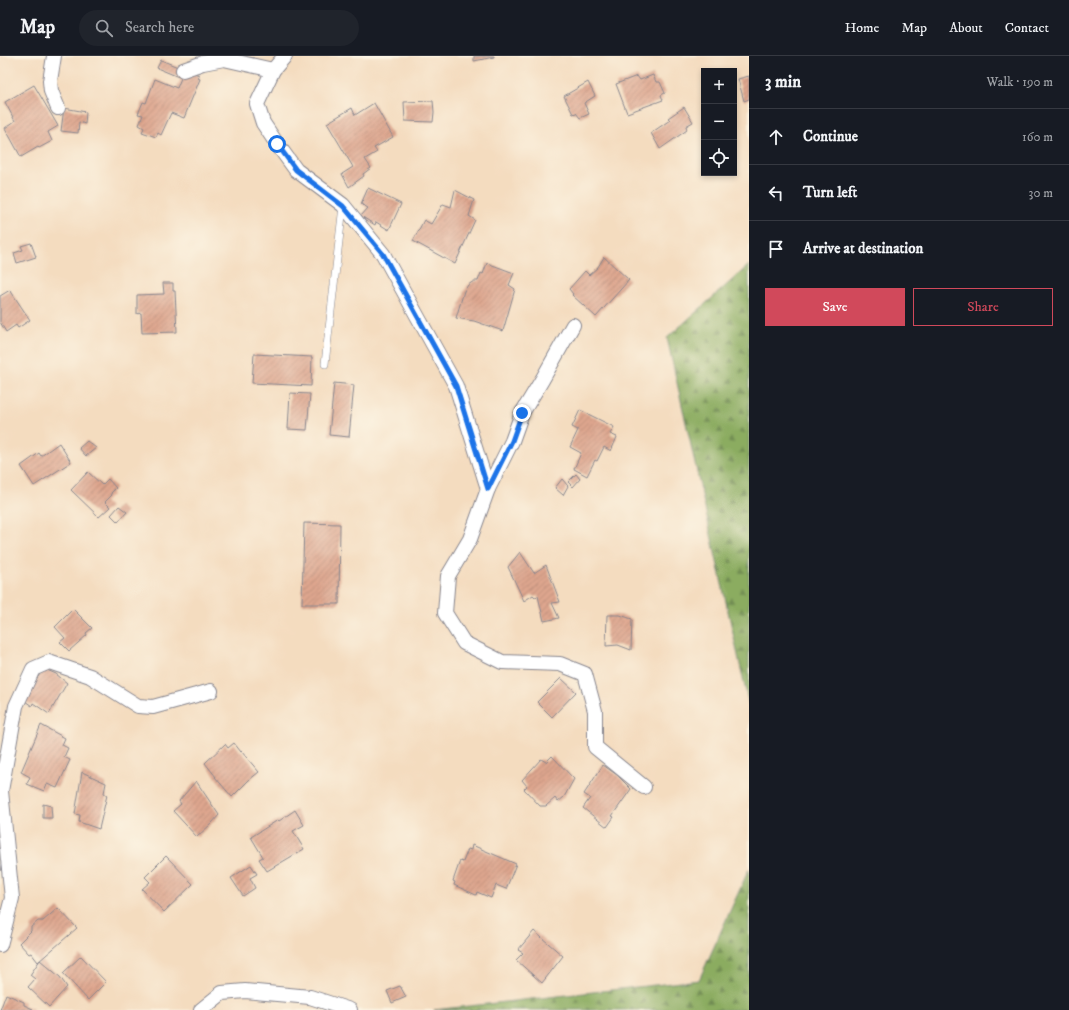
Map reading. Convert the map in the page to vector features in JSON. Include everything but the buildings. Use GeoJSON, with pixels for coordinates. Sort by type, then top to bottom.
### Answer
{"type":"FeatureCollection","features":[{"type":"Feature","properties":{"kind":"street"},"geometry":{"type":"LineString","coordinates":[[54,56],[50,81],[51,92],[58,108]]}},
{"type":"Feature","properties":{"kind":"street"},"geometry":{"type":"LineString","coordinates":[[285,56],[273,70],[258,104],[263,123],[296,170],[343,206],[383,254],[456,386],[488,489]]}},
{"type":"Feature","properties":{"kind":"street"},"geometry":{"type":"LineString","coordinates":[[183,70],[203,63],[224,59],[273,70]]}},
{"type":"Feature","properties":{"kind":"street"},"geometry":{"type":"LineString","coordinates":[[573,326],[522,413],[512,441],[488,489],[470,539],[448,576],[446,613],[464,643],[502,662],[560,664],[585,674],[595,711],[595,747],[644,787]]}},
{"type":"Feature","properties":{"kind":"street"},"geometry":{"type":"LineString","coordinates":[[0,945],[12,898],[1,791],[16,706],[33,669],[49,662],[90,676],[138,706],[145,707],[153,707],[211,690]]}},
{"type":"Feature","properties":{"kind":"street"},"geometry":{"type":"LineString","coordinates":[[201,1010],[222,993],[244,991],[310,997],[350,1010]]}},
{"type":"Feature","properties":{"kind":"lane"},"geometry":{"type":"LineString","coordinates":[[325,364],[343,206]]}},
{"type":"Feature","properties":{"kind":"green space"},"geometry":{"type":"Polygon","coordinates":[[[749,265],[749,705],[667,338],[749,265]]]}},
{"type":"Feature","properties":{"kind":"green space"},"geometry":{"type":"Polygon","coordinates":[[[749,869],[749,1010],[434,1010],[699,980],[749,869]]]}},
{"type":"Feature","properties":{"kind":"route"},"geometry":{"type":"LineString","coordinates":[[277,144],[296,170],[343,206],[383,254],[456,386],[488,489],[512,441],[522,413]]}}]}
